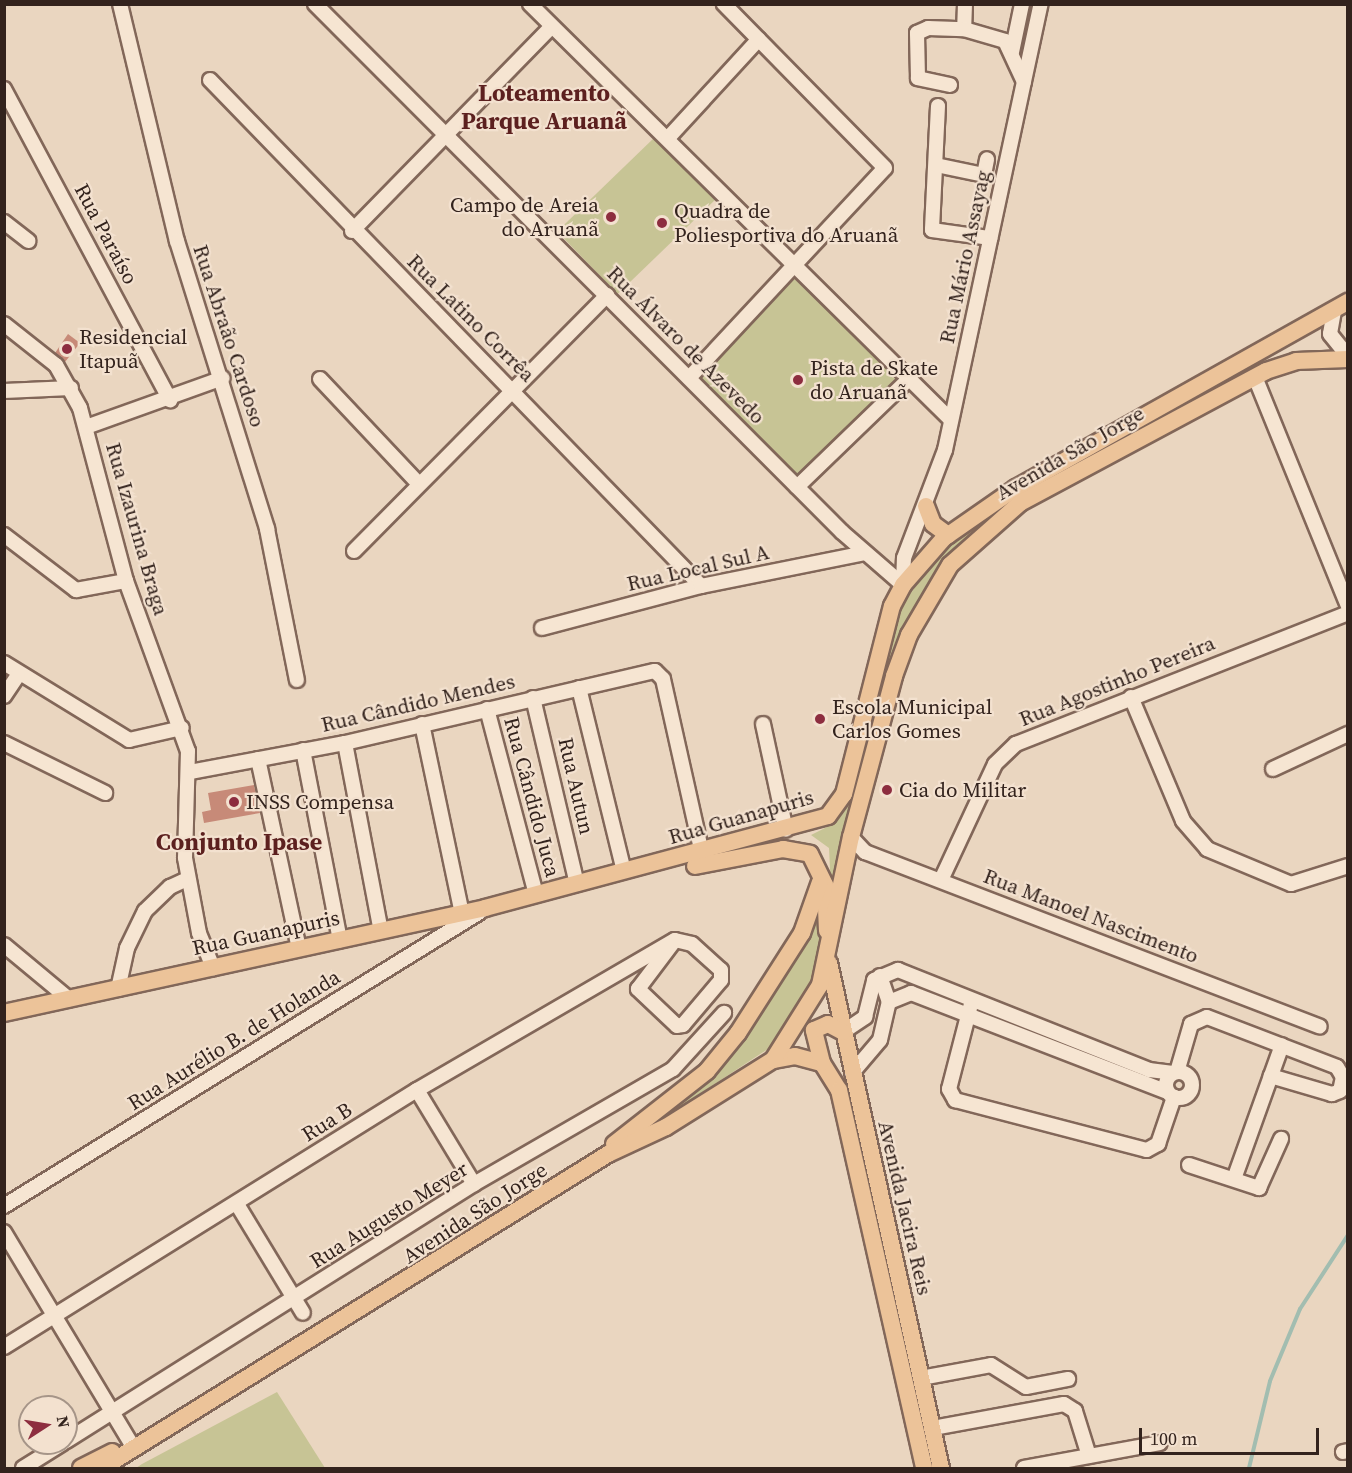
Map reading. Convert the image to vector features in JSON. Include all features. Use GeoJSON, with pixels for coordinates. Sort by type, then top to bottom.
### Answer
{"type":"FeatureCollection","features":[{"type":"Feature","properties":{"kind":"main road","name":"Avenida São Jorge"},"geometry":{"type":"LineString","coordinates":[[844,794],[884,630],[903,585],[948,535],[1016,488],[1341,307]]}},
{"type":"Feature","properties":{"kind":"main road","name":"Avenida São Jorge"},"geometry":{"type":"LineString","coordinates":[[102,1468],[175,1425],[579,1173],[666,1127],[773,1060],[816,995],[828,957],[851,837],[905,645],[950,565],[1020,504],[1255,377],[1296,362],[1345,358]]}},
{"type":"Feature","properties":{"kind":"main road"},"geometry":{"type":"LineString","coordinates":[[926,507],[933,524],[948,535]]}},
{"type":"Feature","properties":{"kind":"main road","name":"Rua Guanapuris"},"geometry":{"type":"LineString","coordinates":[[4,1013],[462,914],[702,854],[828,816],[844,794]]}},
{"type":"Feature","properties":{"kind":"main road","name":"Rua Guanapuris"},"geometry":{"type":"LineString","coordinates":[[536,895],[783,849],[810,854],[821,869]]}},
{"type":"Feature","properties":{"kind":"main road","name":"Avenida São Jorge"},"geometry":{"type":"LineString","coordinates":[[821,869],[828,957]]}},
{"type":"Feature","properties":{"kind":"main road"},"geometry":{"type":"LineString","coordinates":[[579,1173],[707,1071],[738,1033],[802,933],[819,894],[821,869]]}},
{"type":"Feature","properties":{"kind":"main road","name":"Avenida Jacira Reis"},"geometry":{"type":"LineString","coordinates":[[828,957],[940,1468]]}},
{"type":"Feature","properties":{"kind":"main road","name":"Avenida Jacira Reis"},"geometry":{"type":"LineString","coordinates":[[843,1032],[828,1024],[814,1030],[822,1063],[844,1106],[924,1468]]}},
{"type":"Feature","properties":{"kind":"main road"},"geometry":{"type":"LineString","coordinates":[[773,1060],[800,1056],[822,1063]]}},
{"type":"Feature","properties":{"kind":"main road"},"geometry":{"type":"LineString","coordinates":[[81,1468],[130,1442],[175,1425]]}},
{"type":"Feature","properties":{"kind":"street","name":"Rua Abraão Cardoso"},"geometry":{"type":"LineString","coordinates":[[120,4],[177,241],[223,378],[267,529],[297,680]]}},
{"type":"Feature","properties":{"kind":"street","name":"Rua Álvaro de Azevedo"},"geometry":{"type":"LineString","coordinates":[[315,4],[797,487],[864,553],[903,585]]}},
{"type":"Feature","properties":{"kind":"street"},"geometry":{"type":"LineString","coordinates":[[530,4],[799,266],[951,420]]}},
{"type":"Feature","properties":{"kind":"street"},"geometry":{"type":"LineString","coordinates":[[689,378],[799,266],[885,168],[724,4]]}},
{"type":"Feature","properties":{"kind":"street"},"geometry":{"type":"LineString","coordinates":[[964,29],[965,4]]}},
{"type":"Feature","properties":{"kind":"street"},"geometry":{"type":"LineString","coordinates":[[1012,52],[1022,4]]}},
{"type":"Feature","properties":{"kind":"street","name":"Rua Mário Assayag"},"geometry":{"type":"LineString","coordinates":[[903,585],[904,558],[926,507],[951,420],[1041,4]]}},
{"type":"Feature","properties":{"kind":"street"},"geometry":{"type":"LineString","coordinates":[[352,231],[552,26]]}},
{"type":"Feature","properties":{"kind":"street"},"geometry":{"type":"LineString","coordinates":[[950,85],[918,78],[917,33],[928,28],[964,29],[999,37],[1012,52],[1024,82]]}},
{"type":"Feature","properties":{"kind":"street"},"geometry":{"type":"LineString","coordinates":[[668,138],[759,39]]}},
{"type":"Feature","properties":{"kind":"street","name":"Rua Latino Corrêa"},"geometry":{"type":"LineString","coordinates":[[210,80],[352,231],[514,390],[701,586]]}},
{"type":"Feature","properties":{"kind":"street","name":"Rua Paraíso"},"geometry":{"type":"LineString","coordinates":[[4,89],[170,400]]}},
{"type":"Feature","properties":{"kind":"street"},"geometry":{"type":"LineString","coordinates":[[938,106],[936,165],[929,219],[932,230],[990,238]]}},
{"type":"Feature","properties":{"kind":"street"},"geometry":{"type":"LineString","coordinates":[[936,165],[984,175],[987,159]]}},
{"type":"Feature","properties":{"kind":"street"},"geometry":{"type":"LineString","coordinates":[[4,222],[28,241]]}},
{"type":"Feature","properties":{"kind":"street"},"geometry":{"type":"LineString","coordinates":[[354,551],[417,482],[514,390],[607,296]]}},
{"type":"Feature","properties":{"kind":"street"},"geometry":{"type":"LineString","coordinates":[[1341,307],[1330,334],[1345,358]]}},
{"type":"Feature","properties":{"kind":"street","name":"Rua Izaurina Braga"},"geometry":{"type":"LineString","coordinates":[[4,324],[38,346],[71,388],[86,427],[126,581],[182,728],[190,772],[184,835],[187,879],[199,933],[213,968]]}},
{"type":"Feature","properties":{"kind":"street"},"geometry":{"type":"LineString","coordinates":[[797,487],[911,377]]}},
{"type":"Feature","properties":{"kind":"street"},"geometry":{"type":"LineString","coordinates":[[1255,377],[1347,606]]}},
{"type":"Feature","properties":{"kind":"street"},"geometry":{"type":"LineString","coordinates":[[86,427],[170,400],[223,378]]}},
{"type":"Feature","properties":{"kind":"street"},"geometry":{"type":"LineString","coordinates":[[320,380],[417,482]]}},
{"type":"Feature","properties":{"kind":"street"},"geometry":{"type":"LineString","coordinates":[[4,391],[71,388]]}},
{"type":"Feature","properties":{"kind":"street"},"geometry":{"type":"LineString","coordinates":[[4,535],[76,590],[126,581]]}},
{"type":"Feature","properties":{"kind":"street","name":"Rua Local Sul A"},"geometry":{"type":"LineString","coordinates":[[542,628],[701,586],[864,553]]}},
{"type":"Feature","properties":{"kind":"street","name":"Rua Agostinho Pereira"},"geometry":{"type":"LineString","coordinates":[[941,880],[1003,753],[1131,697],[1347,613]]}},
{"type":"Feature","properties":{"kind":"street"},"geometry":{"type":"LineString","coordinates":[[4,663],[18,675],[129,740],[182,728]]}},
{"type":"Feature","properties":{"kind":"street","name":"Rua Cândido Mendes"},"geometry":{"type":"LineString","coordinates":[[190,772],[345,743],[655,671],[663,679],[702,854]]}},
{"type":"Feature","properties":{"kind":"street"},"geometry":{"type":"LineString","coordinates":[[4,696],[18,675]]}},
{"type":"Feature","properties":{"kind":"street"},"geometry":{"type":"LineString","coordinates":[[579,688],[624,872]]}},
{"type":"Feature","properties":{"kind":"street"},"geometry":{"type":"LineString","coordinates":[[1131,697],[1194,838],[1221,856],[1256,865],[1283,882],[1300,882],[1347,866]]}},
{"type":"Feature","properties":{"kind":"street","name":"Rua Autun"},"geometry":{"type":"LineString","coordinates":[[533,698],[578,884]]}},
{"type":"Feature","properties":{"kind":"street","name":"Rua Cândido Juca"},"geometry":{"type":"LineString","coordinates":[[487,709],[536,895]]}},
{"type":"Feature","properties":{"kind":"street"},"geometry":{"type":"LineString","coordinates":[[422,724],[462,914]]}},
{"type":"Feature","properties":{"kind":"street"},"geometry":{"type":"LineString","coordinates":[[763,724],[786,830]]}},
{"type":"Feature","properties":{"kind":"street"},"geometry":{"type":"LineString","coordinates":[[1273,769],[1347,734]]}},
{"type":"Feature","properties":{"kind":"street"},"geometry":{"type":"LineString","coordinates":[[4,742],[105,793]]}},
{"type":"Feature","properties":{"kind":"street"},"geometry":{"type":"LineString","coordinates":[[345,743],[381,931]]}},
{"type":"Feature","properties":{"kind":"street"},"geometry":{"type":"LineString","coordinates":[[303,750],[340,940]]}},
{"type":"Feature","properties":{"kind":"street"},"geometry":{"type":"LineString","coordinates":[[258,759],[299,949]]}},
{"type":"Feature","properties":{"kind":"street","name":"Rua Manoel Nascimento"},"geometry":{"type":"LineString","coordinates":[[851,837],[865,852],[1320,1028]]}},
{"type":"Feature","properties":{"kind":"street"},"geometry":{"type":"LineString","coordinates":[[118,989],[127,948],[145,911],[170,886],[187,879]]}},
{"type":"Feature","properties":{"kind":"street","name":"Rua Aurélio B. de Holanda"},"geometry":{"type":"LineString","coordinates":[[4,1206],[485,908]]}},
{"type":"Feature","properties":{"kind":"street"},"geometry":{"type":"LineString","coordinates":[[675,940],[692,944],[721,970],[721,980],[677,1026],[638,989],[675,940]]}},
{"type":"Feature","properties":{"kind":"street","name":"Rua B"},"geometry":{"type":"LineString","coordinates":[[4,1347],[417,1090],[675,940]]}},
{"type":"Feature","properties":{"kind":"street"},"geometry":{"type":"LineString","coordinates":[[4,945],[69,999]]}},
{"type":"Feature","properties":{"kind":"street"},"geometry":{"type":"LineString","coordinates":[[880,976],[898,970],[970,1006],[1171,1094],[1186,1096],[1192,1084],[1186,1073],[1149,1070],[970,1006],[911,993],[889,1002]]}},
{"type":"Feature","properties":{"kind":"street"},"geometry":{"type":"LineString","coordinates":[[843,1032],[865,1017],[880,976]]}},
{"type":"Feature","properties":{"kind":"street"},"geometry":{"type":"LineString","coordinates":[[852,1073],[880,1040],[889,1002],[880,976]]}},
{"type":"Feature","properties":{"kind":"street"},"geometry":{"type":"LineString","coordinates":[[970,1006],[949,1089],[955,1100],[1147,1150],[1158,1144],[1175,1072],[1191,1024],[1200,1017],[1282,1045],[1337,1067],[1343,1077],[1340,1091],[1332,1094],[1271,1076]]}},
{"type":"Feature","properties":{"kind":"street","name":"Rua Augusto Meyer"},"geometry":{"type":"LineString","coordinates":[[78,1433],[294,1300],[474,1184],[673,1069],[724,1013]]}},
{"type":"Feature","properties":{"kind":"street"},"geometry":{"type":"LineString","coordinates":[[1234,1179],[1282,1045]]}},
{"type":"Feature","properties":{"kind":"street"},"geometry":{"type":"LineString","coordinates":[[417,1090],[474,1184]]}},
{"type":"Feature","properties":{"kind":"street"},"geometry":{"type":"LineString","coordinates":[[1189,1165],[1262,1188],[1281,1139]]}},
{"type":"Feature","properties":{"kind":"street"},"geometry":{"type":"LineString","coordinates":[[237,1204],[303,1314]]}},
{"type":"Feature","properties":{"kind":"street"},"geometry":{"type":"LineString","coordinates":[[4,1232],[130,1442]]}},
{"type":"Feature","properties":{"kind":"street"},"geometry":{"type":"LineString","coordinates":[[921,1378],[991,1365],[1026,1387],[1068,1379]]}},
{"type":"Feature","properties":{"kind":"street"},"geometry":{"type":"LineString","coordinates":[[933,1428],[1064,1404],[1075,1411],[1089,1456]]}},
{"type":"Feature","properties":{"kind":"street"},"geometry":{"type":"LineString","coordinates":[[1024,1468],[1160,1443]]}},
{"type":"Feature","properties":{"kind":"street","name":"Rua Augusto Meyer"},"geometry":{"type":"LineString","coordinates":[[23,1468],[44,1455]]}},
{"type":"Feature","properties":{"kind":"shaded area"},"geometry":{"type":"Polygon","coordinates":[[[655,137],[715,200],[618,294],[557,231],[655,137]]]}},
{"type":"Feature","properties":{"kind":"shaded area"},"geometry":{"type":"Polygon","coordinates":[[[798,273],[903,378],[799,482],[694,377],[798,273]]]}},
{"type":"Feature","properties":{"kind":"shaded area"},"geometry":{"type":"Polygon","coordinates":[[[1006,501],[924,590],[893,656],[832,912],[829,848],[811,835],[829,826],[846,806],[884,651],[903,603],[946,546],[1006,501]]]}},
{"type":"Feature","properties":{"kind":"shaded area"},"geometry":{"type":"Polygon","coordinates":[[[822,893],[823,950],[812,983],[774,1045],[645,1130],[766,1008],[809,930],[822,893]]]}},
{"type":"Feature","properties":{"kind":"shaded area"},"geometry":{"type":"Polygon","coordinates":[[[277,1392],[325,1468],[136,1468],[142,1464],[277,1392]]]}},
{"type":"Feature","properties":{"kind":"building","name":"Residencial Itapuã"},"geometry":{"type":"Polygon","coordinates":[[[68,334],[80,343],[65,362],[55,353],[68,334]]]}},
{"type":"Feature","properties":{"kind":"building","name":"INSS Compensa"},"geometry":{"type":"Polygon","coordinates":[[[254,785],[260,813],[204,823],[202,812],[211,810],[208,793],[254,785]]]}},
{"type":"Feature","properties":{"kind":"waterway"},"geometry":{"type":"LineString","coordinates":[[1249,1468],[1270,1381],[1300,1309],[1348,1235]]}},
{"type":"Feature","properties":{"kind":"place","name":"Campo de Areia do Aruanã"},"geometry":{"type":"Point","coordinates":[611,217]}},
{"type":"Feature","properties":{"kind":"place","name":"Quadra de Poliesportiva do Aruanã"},"geometry":{"type":"Point","coordinates":[662,223]}},
{"type":"Feature","properties":{"kind":"place","name":"Residencial Itapuã"},"geometry":{"type":"Point","coordinates":[67,349]}},
{"type":"Feature","properties":{"kind":"place","name":"Pista de Skate do Aruanã"},"geometry":{"type":"Point","coordinates":[798,380]}},
{"type":"Feature","properties":{"kind":"place","name":"Escola Municipal Carlos Gomes"},"geometry":{"type":"Point","coordinates":[820,719]}},
{"type":"Feature","properties":{"kind":"place","name":"Cia do Militar"},"geometry":{"type":"Point","coordinates":[887,790]}},
{"type":"Feature","properties":{"kind":"place","name":"INSS Compensa"},"geometry":{"type":"Point","coordinates":[234,802]}},
{"type":"Feature","properties":{"kind":"district","name":"Loteamento Parque Aruanã"},"geometry":{"type":"Point","coordinates":[544,107]}},
{"type":"Feature","properties":{"kind":"district","name":"Conjunto Ipase"},"geometry":{"type":"Point","coordinates":[239,842]}}]}
